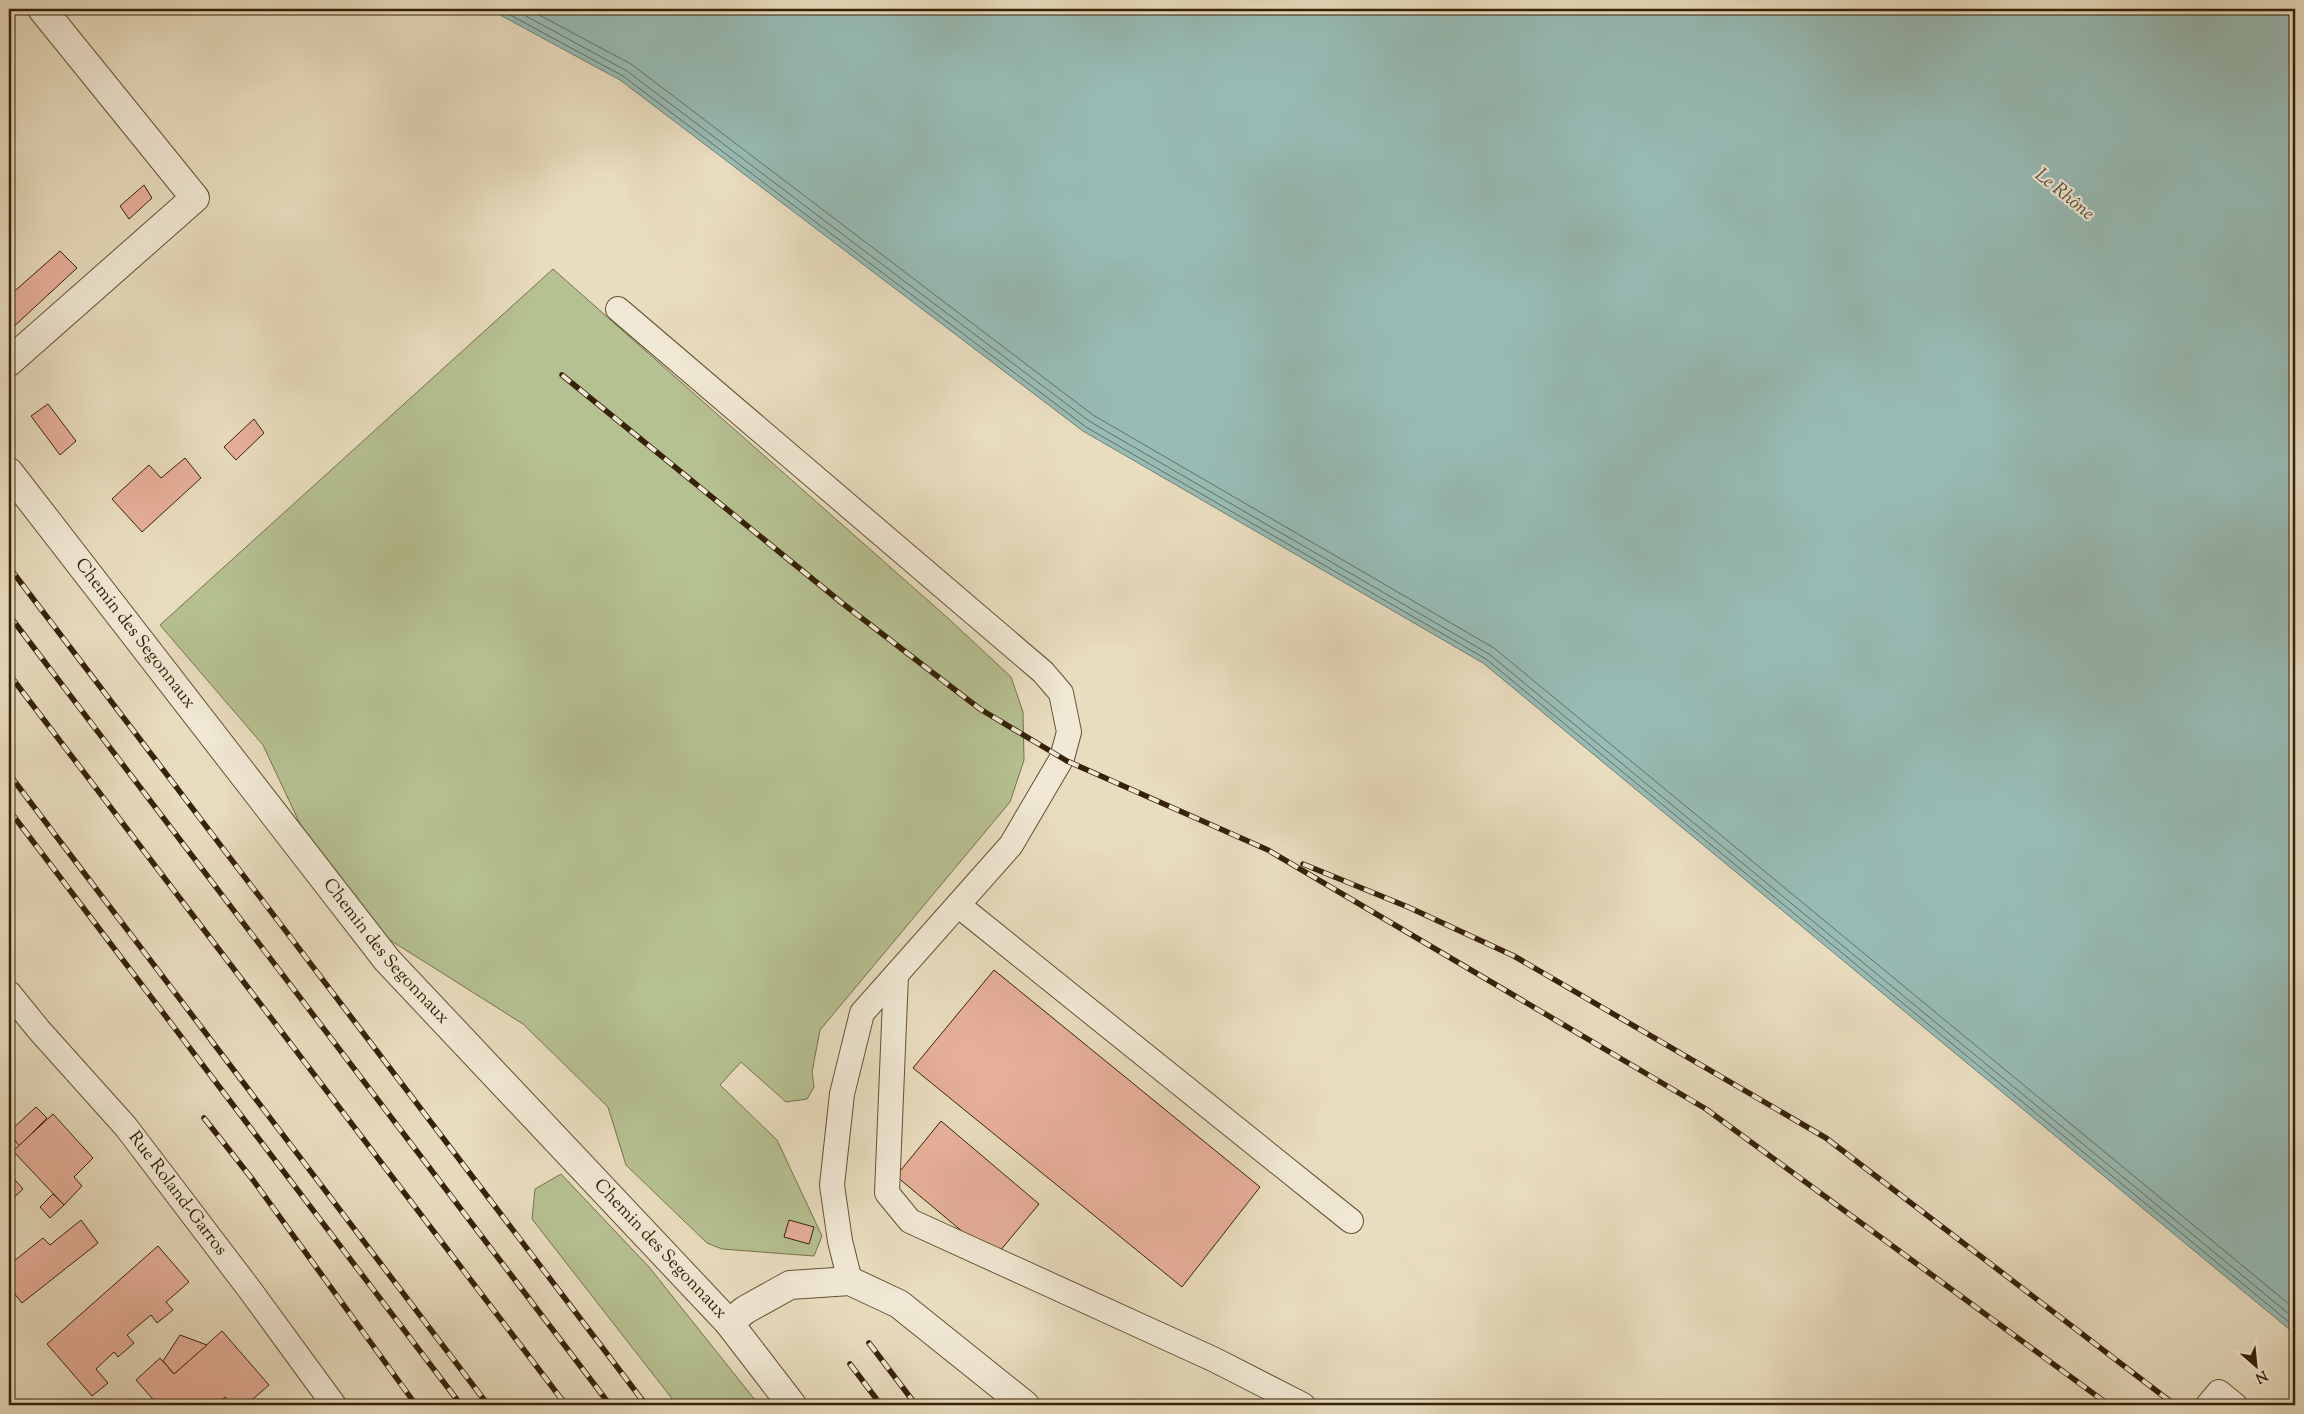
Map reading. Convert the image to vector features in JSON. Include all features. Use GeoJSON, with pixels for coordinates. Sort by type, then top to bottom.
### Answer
{"type":"FeatureCollection","features":[{"type":"Feature","properties":{"kind":"street"},"geometry":{"type":"LineString","coordinates":[[9,362],[195,198],[42,9]]}},
{"type":"Feature","properties":{"kind":"street","name":"Chemin des Segonnaux"},"geometry":{"type":"LineString","coordinates":[[9,472],[387,960],[729,1323],[792,1405]]}},
{"type":"Feature","properties":{"kind":"street"},"geometry":{"type":"LineString","coordinates":[[729,1323],[745,1310],[790,1285],[850,1281],[899,1304],[1024,1405]]}},
{"type":"Feature","properties":{"kind":"lane"},"geometry":{"type":"LineString","coordinates":[[618,309],[1042,672],[1062,693],[1069,732],[1062,758],[1011,845],[862,1013],[842,1094],[832,1185],[840,1241],[850,1281]]}},
{"type":"Feature","properties":{"kind":"lane"},"geometry":{"type":"LineString","coordinates":[[958,905],[1351,1221]]}},
{"type":"Feature","properties":{"kind":"lane"},"geometry":{"type":"LineString","coordinates":[[896,974],[887,1193],[910,1221],[1215,1360],[1303,1405]]}},
{"type":"Feature","properties":{"kind":"lane","name":"Rue Roland-Garros"},"geometry":{"type":"LineString","coordinates":[[9,993],[39,1030],[126,1127],[250,1290],[334,1405]]}},
{"type":"Feature","properties":{"kind":"lane"},"geometry":{"type":"LineString","coordinates":[[2208,1405],[2219,1392],[2236,1405]]}},
{"type":"Feature","properties":{"kind":"green space"},"geometry":{"type":"Polygon","coordinates":[[[553,269],[950,620],[1011,677],[1023,712],[1024,760],[1010,802],[820,1030],[812,1072],[814,1087],[807,1099],[786,1102],[741,1062],[720,1085],[777,1140],[822,1236],[814,1256],[722,1249],[707,1243],[626,1165],[608,1107],[523,1024],[382,935],[309,843],[263,745],[160,625],[553,269]]]}},
{"type":"Feature","properties":{"kind":"green space"},"geometry":{"type":"Polygon","coordinates":[[[561,1174],[649,1267],[759,1405],[677,1405],[532,1219],[535,1189],[561,1174]]]}},
{"type":"Feature","properties":{"kind":"water","name":"Le Rhône"},"geometry":{"type":"Polygon","coordinates":[[[489,9],[2295,9],[2295,1334],[1483,663],[1083,431],[620,80],[489,9]]]}},
{"type":"Feature","properties":{"kind":"building"},"geometry":{"type":"Polygon","coordinates":[[[144,185],[152,198],[129,219],[120,206],[144,185]]]}},
{"type":"Feature","properties":{"kind":"building"},"geometry":{"type":"Polygon","coordinates":[[[60,251],[77,268],[9,331],[9,296],[60,251]]]}},
{"type":"Feature","properties":{"kind":"building"},"geometry":{"type":"Polygon","coordinates":[[[48,404],[76,441],[60,455],[31,416],[48,404]]]}},
{"type":"Feature","properties":{"kind":"building"},"geometry":{"type":"Polygon","coordinates":[[[254,419],[264,433],[236,460],[224,447],[254,419]]]}},
{"type":"Feature","properties":{"kind":"building"},"geometry":{"type":"Polygon","coordinates":[[[185,458],[201,478],[142,532],[112,499],[149,465],[161,478],[185,458]]]}},
{"type":"Feature","properties":{"kind":"building"},"geometry":{"type":"Polygon","coordinates":[[[994,970],[1260,1187],[1182,1287],[913,1068],[994,970]]]}},
{"type":"Feature","properties":{"kind":"building"},"geometry":{"type":"Polygon","coordinates":[[[36,1107],[47,1118],[19,1146],[9,1132],[36,1107]]]}},
{"type":"Feature","properties":{"kind":"building"},"geometry":{"type":"Polygon","coordinates":[[[53,1114],[93,1158],[74,1177],[82,1186],[64,1205],[13,1151],[53,1114]]]}},
{"type":"Feature","properties":{"kind":"building"},"geometry":{"type":"Polygon","coordinates":[[[941,1121],[1039,1204],[994,1258],[896,1176],[941,1121]]]}},
{"type":"Feature","properties":{"kind":"building"},"geometry":{"type":"Polygon","coordinates":[[[9,1173],[23,1189],[9,1202],[9,1173]]]}},
{"type":"Feature","properties":{"kind":"building"},"geometry":{"type":"Polygon","coordinates":[[[53,1194],[64,1205],[50,1218],[40,1207],[53,1194]]]}},
{"type":"Feature","properties":{"kind":"building"},"geometry":{"type":"Polygon","coordinates":[[[81,1220],[98,1243],[22,1303],[9,1287],[9,1265],[43,1238],[50,1245],[81,1220]]]}},
{"type":"Feature","properties":{"kind":"building"},"geometry":{"type":"Polygon","coordinates":[[[789,1220],[814,1227],[809,1244],[784,1237],[789,1220]]]}},
{"type":"Feature","properties":{"kind":"building"},"geometry":{"type":"Polygon","coordinates":[[[158,1246],[189,1282],[166,1302],[173,1310],[157,1323],[151,1315],[127,1335],[134,1343],[118,1357],[114,1352],[96,1369],[108,1383],[92,1396],[47,1344],[158,1246]]]}},
{"type":"Feature","properties":{"kind":"building"},"geometry":{"type":"Polygon","coordinates":[[[222,1331],[269,1385],[246,1405],[232,1405],[225,1397],[216,1405],[158,1405],[136,1380],[160,1358],[174,1374],[222,1331]]]}},
{"type":"Feature","properties":{"kind":"building"},"geometry":{"type":"Polygon","coordinates":[[[180,1335],[207,1345],[174,1374],[163,1361],[180,1335]]]}},
{"type":"Feature","properties":{"kind":"railway"},"geometry":{"type":"LineString","coordinates":[[562,375],[842,603],[980,709],[1067,761],[1268,850],[1706,1109],[2109,1405]]}},
{"type":"Feature","properties":{"kind":"railway"},"geometry":{"type":"LineString","coordinates":[[9,567],[646,1405]]}},
{"type":"Feature","properties":{"kind":"railway"},"geometry":{"type":"LineString","coordinates":[[9,615],[610,1405]]}},
{"type":"Feature","properties":{"kind":"railway"},"geometry":{"type":"LineString","coordinates":[[9,674],[566,1405]]}},
{"type":"Feature","properties":{"kind":"railway"},"geometry":{"type":"LineString","coordinates":[[9,774],[488,1405]]}},
{"type":"Feature","properties":{"kind":"railway"},"geometry":{"type":"LineString","coordinates":[[9,810],[461,1405]]}},
{"type":"Feature","properties":{"kind":"railway"},"geometry":{"type":"LineString","coordinates":[[1303,864],[1408,907],[1514,956],[1826,1138],[2175,1405]]}},
{"type":"Feature","properties":{"kind":"railway"},"geometry":{"type":"LineString","coordinates":[[204,1118],[253,1180],[416,1405]]}},
{"type":"Feature","properties":{"kind":"railway"},"geometry":{"type":"LineString","coordinates":[[869,1343],[916,1405]]}},
{"type":"Feature","properties":{"kind":"railway"},"geometry":{"type":"LineString","coordinates":[[850,1364],[881,1405]]}}]}
